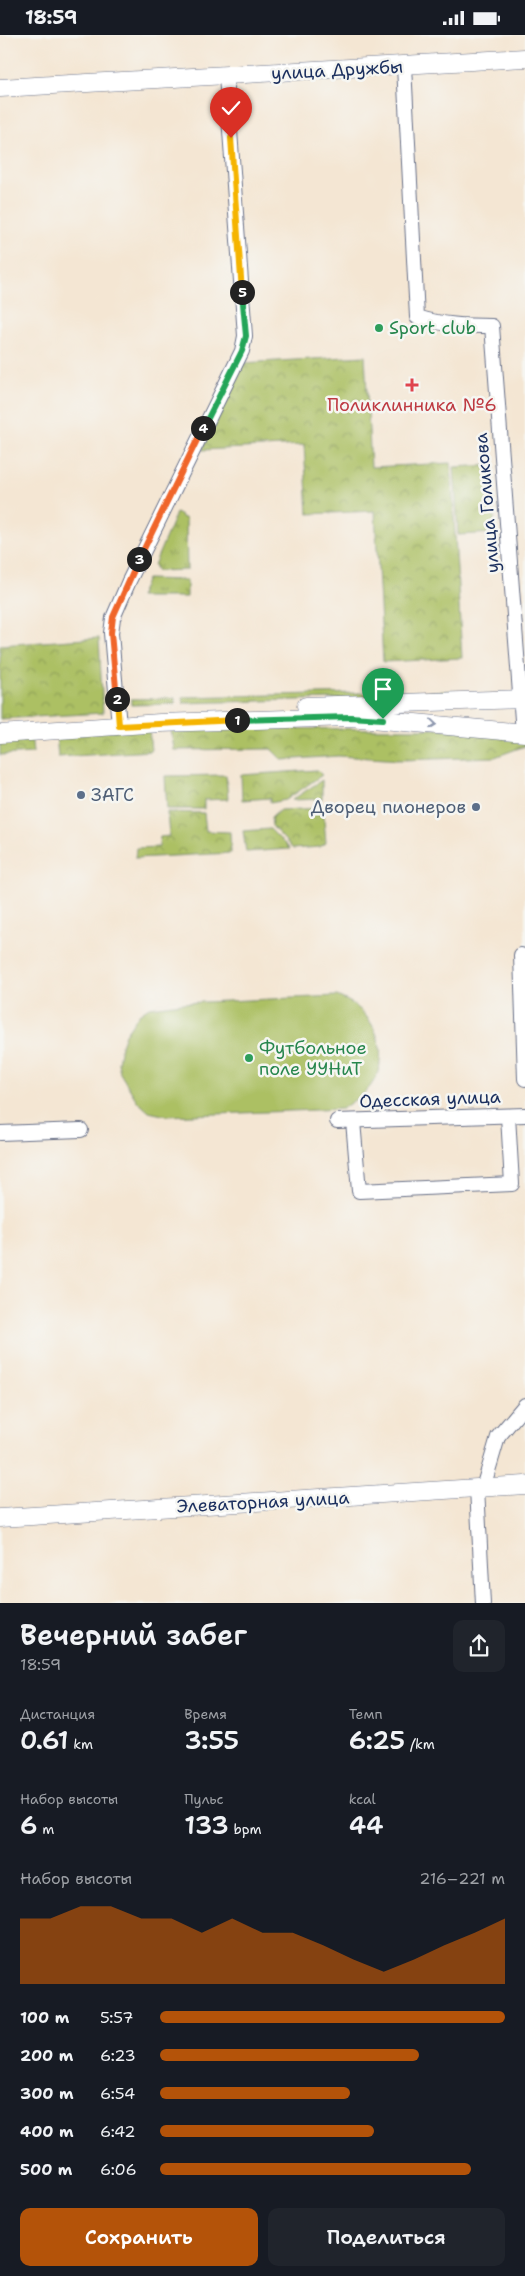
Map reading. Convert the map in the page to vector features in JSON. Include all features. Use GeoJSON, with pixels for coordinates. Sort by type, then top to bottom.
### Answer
{"type":"FeatureCollection","features":[{"type":"Feature","properties":{"kind":"main road","name":"улица Дружбы"},"geometry":{"type":"LineString","coordinates":[[0,88],[525,58]]}},
{"type":"Feature","properties":{"kind":"main road"},"geometry":{"type":"LineString","coordinates":[[0,735],[119,721],[523,699]]}},
{"type":"Feature","properties":{"kind":"main road"},"geometry":{"type":"LineString","coordinates":[[0,722],[350,717],[524,733]]}},
{"type":"Feature","properties":{"kind":"main road","name":"Элеваторная улица"},"geometry":{"type":"LineString","coordinates":[[0,1518],[525,1485]]}},
{"type":"Feature","properties":{"kind":"street","name":"улица Голикова"},"geometry":{"type":"LineString","coordinates":[[404,66],[417,317],[435,323],[456,326],[492,326],[523,699],[524,733]]}},
{"type":"Feature","properties":{"kind":"street"},"geometry":{"type":"LineString","coordinates":[[119,721],[111,633],[113,617],[242,351],[246,336],[226,76]]}},
{"type":"Feature","properties":{"kind":"street"},"geometry":{"type":"LineString","coordinates":[[521,955],[525,1079]]}},
{"type":"Feature","properties":{"kind":"street","name":"Одесская улица"},"geometry":{"type":"LineString","coordinates":[[337,1121],[525,1115]]}},
{"type":"Feature","properties":{"kind":"street"},"geometry":{"type":"LineString","coordinates":[[353,1121],[359,1191],[512,1184],[508,1116]]}},
{"type":"Feature","properties":{"kind":"street"},"geometry":{"type":"LineString","coordinates":[[0,1133],[81,1130]]}},
{"type":"Feature","properties":{"kind":"street"},"geometry":{"type":"LineString","coordinates":[[483,1603],[480,1488],[498,1437],[525,1405]]}},
{"type":"Feature","properties":{"kind":"green space"},"geometry":{"type":"Polygon","coordinates":[[[365,356],[371,467],[451,463],[462,658],[383,662],[375,511],[308,514],[304,445],[202,450],[242,363],[365,356]]]}},
{"type":"Feature","properties":{"kind":"green space"},"geometry":{"type":"Polygon","coordinates":[[[491,465],[495,533],[458,535],[454,467],[491,465]]]}},
{"type":"Feature","properties":{"kind":"green space"},"geometry":{"type":"Polygon","coordinates":[[[176,513],[186,519],[187,570],[157,571],[154,565],[176,513]]]}},
{"type":"Feature","properties":{"kind":"green space"},"geometry":{"type":"Polygon","coordinates":[[[147,579],[187,580],[187,597],[139,597],[147,579]]]}},
{"type":"Feature","properties":{"kind":"green space"},"geometry":{"type":"Polygon","coordinates":[[[99,638],[103,713],[0,719],[0,645],[99,638]]]}},
{"type":"Feature","properties":{"kind":"green space"},"geometry":{"type":"Polygon","coordinates":[[[451,691],[451,696],[183,703],[182,697],[451,691]]]}},
{"type":"Feature","properties":{"kind":"green space"},"geometry":{"type":"Polygon","coordinates":[[[175,698],[175,704],[131,705],[131,699],[175,698]]]}},
{"type":"Feature","properties":{"kind":"green space"},"geometry":{"type":"Polygon","coordinates":[[[149,728],[151,751],[58,757],[56,734],[149,728]]]}},
{"type":"Feature","properties":{"kind":"green space"},"geometry":{"type":"Polygon","coordinates":[[[171,728],[443,729],[525,738],[525,746],[495,757],[401,760],[338,756],[282,760],[271,749],[174,750],[171,728]]]}},
{"type":"Feature","properties":{"kind":"green space"},"geometry":{"type":"Polygon","coordinates":[[[31,734],[33,753],[0,755],[0,736],[31,734]]]}},
{"type":"Feature","properties":{"kind":"green space"},"geometry":{"type":"Polygon","coordinates":[[[317,770],[322,775],[286,800],[270,803],[270,798],[242,800],[241,775],[317,770]]]}},
{"type":"Feature","properties":{"kind":"green space"},"geometry":{"type":"Polygon","coordinates":[[[226,775],[228,799],[204,800],[204,809],[167,809],[165,776],[226,775]]]}},
{"type":"Feature","properties":{"kind":"green space"},"geometry":{"type":"Polygon","coordinates":[[[322,780],[322,799],[292,800],[322,780]]]}},
{"type":"Feature","properties":{"kind":"green space"},"geometry":{"type":"Polygon","coordinates":[[[323,808],[326,843],[320,847],[293,849],[272,826],[271,818],[280,810],[323,808]]]}},
{"type":"Feature","properties":{"kind":"green space"},"geometry":{"type":"Polygon","coordinates":[[[167,812],[204,813],[206,831],[230,832],[231,853],[135,858],[136,848],[159,847],[160,837],[169,836],[167,812]]]}},
{"type":"Feature","properties":{"kind":"green space"},"geometry":{"type":"Polygon","coordinates":[[[270,829],[290,849],[246,852],[243,831],[270,829]]]}},
{"type":"Feature","properties":{"kind":"green space","name":"Футбольное поле УУНиТ"},"geometry":{"type":"Polygon","coordinates":[[[337,996],[353,1004],[365,1014],[376,1033],[381,1053],[380,1064],[372,1084],[362,1095],[342,1109],[167,1116],[149,1112],[137,1101],[120,1073],[118,1063],[125,1034],[139,1014],[149,1007],[182,1003],[337,996]]]}},
{"type":"Feature","properties":{"kind":"place","name":"Sport club"},"geometry":{"type":"Point","coordinates":[379,328]}},
{"type":"Feature","properties":{"kind":"place","name":"Поликлинника №6"},"geometry":{"type":"Point","coordinates":[412,385]}},
{"type":"Feature","properties":{"kind":"place","name":"ЗАГС"},"geometry":{"type":"Point","coordinates":[81,795]}},
{"type":"Feature","properties":{"kind":"place","name":"Дворец пионеров"},"geometry":{"type":"Point","coordinates":[476,807]}},
{"type":"Feature","properties":{"kind":"place","name":"Футбольное поле УУНиТ"},"geometry":{"type":"Point","coordinates":[249,1058]}},
{"type":"Feature","properties":{"kind":"route"},"geometry":{"type":"LineString","coordinates":[[231,138],[246,336],[242,351],[206,421],[113,617],[111,633],[119,726],[270,719],[350,717],[383,719]]}}]}
